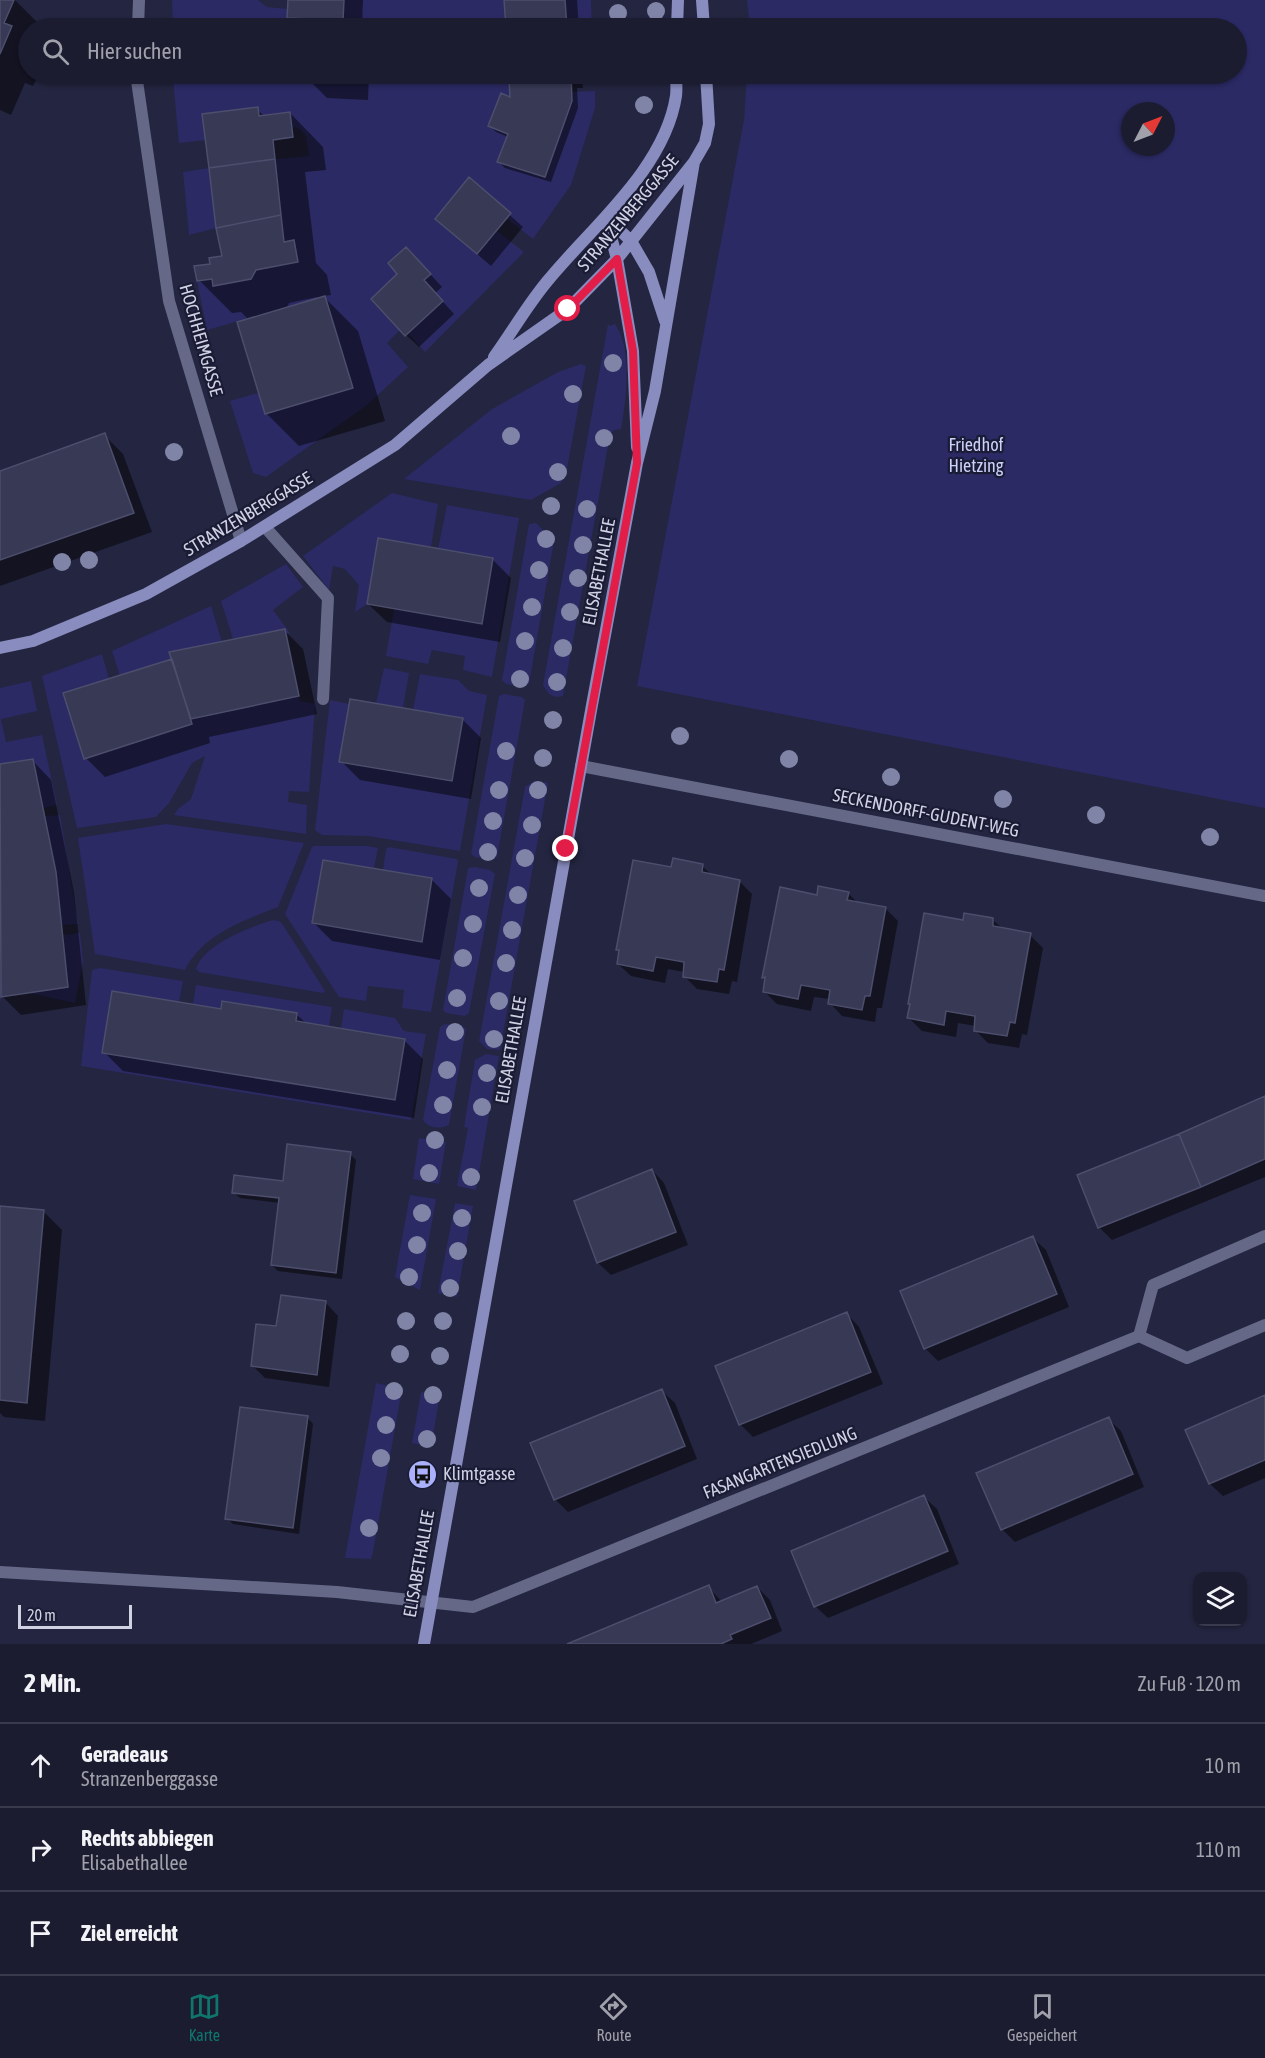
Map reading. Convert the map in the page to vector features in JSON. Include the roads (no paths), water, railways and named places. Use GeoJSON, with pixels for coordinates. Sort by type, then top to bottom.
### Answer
{"type":"FeatureCollection","features":[{"type":"Feature","properties":{"kind":"street"},"geometry":{"type":"LineString","coordinates":[[138,18],[139,0]]}},
{"type":"Feature","properties":{"kind":"street"},"geometry":{"type":"LineString","coordinates":[[677,18],[678,0]]}},
{"type":"Feature","properties":{"kind":"street"},"geometry":{"type":"LineString","coordinates":[[702,0],[703,18]]}},
{"type":"Feature","properties":{"kind":"street","name":"HOCHHEIMGASSE"},"geometry":{"type":"LineString","coordinates":[[137,84],[169,301],[241,542]]}},
{"type":"Feature","properties":{"kind":"street","name":"STRANZENBERGGASSE"},"geometry":{"type":"LineString","coordinates":[[489,365],[550,278],[624,197],[654,152],[668,124],[676,96],[676,84]]}},
{"type":"Feature","properties":{"kind":"street","name":"STRANZENBERGGASSE"},"geometry":{"type":"LineString","coordinates":[[0,648],[33,641],[146,594],[241,542],[395,445],[489,365],[568,309],[617,259],[694,162],[705,143],[709,124],[707,84]]}},
{"type":"Feature","properties":{"kind":"street","name":"ELISABETHALLEE"},"geometry":{"type":"LineString","coordinates":[[424,1644],[581,766],[637,463],[655,391],[694,162]]}},
{"type":"Feature","properties":{"kind":"street","name":"ELISABETHALLEE"},"geometry":{"type":"LineString","coordinates":[[606,218],[631,241],[650,273],[666,325]]}},
{"type":"Feature","properties":{"kind":"street","name":"ELISABETHALLEE"},"geometry":{"type":"LineString","coordinates":[[606,218],[617,259],[633,351],[637,463]]}},
{"type":"Feature","properties":{"kind":"street"},"geometry":{"type":"LineString","coordinates":[[265,527],[328,598],[323,699]]}},
{"type":"Feature","properties":{"kind":"street","name":"SECKENDORFF-GUDENT-WEG"},"geometry":{"type":"LineString","coordinates":[[581,766],[1265,896]]}},
{"type":"Feature","properties":{"kind":"street"},"geometry":{"type":"LineString","coordinates":[[1265,1236],[1153,1285],[1139,1336],[1187,1358],[1265,1325]]}},
{"type":"Feature","properties":{"kind":"street","name":"FASANGARTENSIEDLUNG"},"geometry":{"type":"LineString","coordinates":[[431,1603],[473,1607],[1139,1336]]}},
{"type":"Feature","properties":{"kind":"street"},"geometry":{"type":"LineString","coordinates":[[0,1572],[343,1592],[431,1603]]}},
{"type":"Feature","properties":{"kind":"place","name":"Klimtgasse"},"geometry":{"type":"Point","coordinates":[422,1474]}},
{"type":"Feature","properties":{"kind":"park label","name":"Friedhof Hietzing"},"geometry":{"type":"Point","coordinates":[976,455]}}]}
